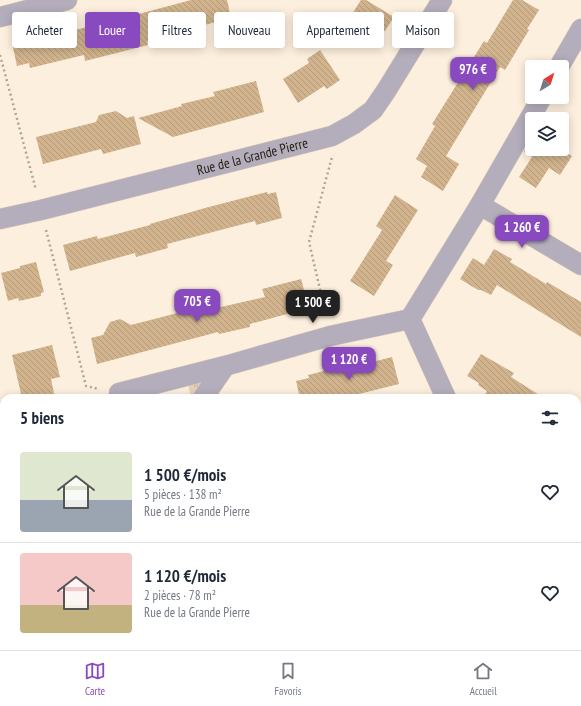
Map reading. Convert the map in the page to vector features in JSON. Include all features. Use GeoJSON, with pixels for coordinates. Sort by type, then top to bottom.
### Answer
{"type":"FeatureCollection","features":[{"type":"Feature","properties":{"kind":"street"},"geometry":{"type":"LineString","coordinates":[[0,17],[67,0]]}},
{"type":"Feature","properties":{"kind":"street","name":"Rue de la Grande Pierre"},"geometry":{"type":"LineString","coordinates":[[0,219],[41,210],[332,136],[354,124],[373,110],[442,0]]}},
{"type":"Feature","properties":{"kind":"street"},"geometry":{"type":"LineString","coordinates":[[563,60],[581,29]]}},
{"type":"Feature","properties":{"kind":"street"},"geometry":{"type":"LineString","coordinates":[[129,394],[330,336],[410,319],[480,205],[538,104]]}},
{"type":"Feature","properties":{"kind":"street"},"geometry":{"type":"LineString","coordinates":[[480,205],[581,265]]}},
{"type":"Feature","properties":{"kind":"street"},"geometry":{"type":"LineString","coordinates":[[410,319],[444,394]]}},
{"type":"Feature","properties":{"kind":"street"},"geometry":{"type":"LineString","coordinates":[[206,394],[225,366]]}},
{"type":"Feature","properties":{"kind":"path"},"geometry":{"type":"LineString","coordinates":[[0,55],[86,386],[115,394]]}},
{"type":"Feature","properties":{"kind":"path"},"geometry":{"type":"LineString","coordinates":[[330,336],[309,242],[335,143],[332,136]]}},
{"type":"Feature","properties":{"kind":"green space"},"geometry":{"type":"Polygon","coordinates":[[[199,381],[202,384],[198,394],[190,394],[188,384],[199,381]]]}},
{"type":"Feature","properties":{"kind":"building"},"geometry":{"type":"Polygon","coordinates":[[[191,0],[227,0],[230,12],[214,12],[214,22],[206,25],[206,12],[148,12],[148,45],[140,47],[140,14],[191,0]]]}},
{"type":"Feature","properties":{"kind":"building"},"geometry":{"type":"Polygon","coordinates":[[[361,0],[366,0],[392,16],[392,20],[385,31],[384,12],[353,12],[361,0]]]}},
{"type":"Feature","properties":{"kind":"building"},"geometry":{"type":"Polygon","coordinates":[[[513,0],[522,0],[539,10],[505,70],[500,67],[446,156],[459,164],[443,191],[421,177],[427,166],[416,159],[435,126],[432,124],[484,41],[487,43],[513,0]]]}},
{"type":"Feature","properties":{"kind":"building"},"geometry":{"type":"Polygon","coordinates":[[[85,28],[85,48],[136,48],[85,61],[84,55],[30,68],[29,63],[17,66],[13,48],[77,48],[77,30],[85,28]]]}},
{"type":"Feature","properties":{"kind":"building"},"geometry":{"type":"Polygon","coordinates":[[[320,50],[340,80],[327,89],[324,86],[298,103],[283,79],[309,63],[307,59],[320,50]]]}},
{"type":"Feature","properties":{"kind":"building"},"geometry":{"type":"Polygon","coordinates":[[[256,81],[264,112],[173,137],[138,118],[182,106],[181,104],[215,96],[213,92],[256,81]]]}},
{"type":"Feature","properties":{"kind":"building"},"geometry":{"type":"Polygon","coordinates":[[[116,111],[127,118],[134,116],[141,144],[103,154],[101,149],[43,164],[36,137],[96,122],[99,115],[116,111]]]}},
{"type":"Feature","properties":{"kind":"building"},"geometry":{"type":"Polygon","coordinates":[[[569,154],[572,156],[560,175],[549,168],[536,188],[519,177],[532,157],[530,156],[569,156],[569,154]]]}},
{"type":"Feature","properties":{"kind":"building"},"geometry":{"type":"Polygon","coordinates":[[[267,192],[268,194],[276,192],[282,218],[256,225],[255,221],[167,244],[168,248],[136,257],[135,253],[70,271],[63,245],[97,236],[98,239],[267,192]]]}},
{"type":"Feature","properties":{"kind":"building"},"geometry":{"type":"Polygon","coordinates":[[[395,195],[418,210],[386,261],[393,265],[374,296],[350,281],[382,230],[376,226],[395,195]]]}},
{"type":"Feature","properties":{"kind":"building"},"geometry":{"type":"Polygon","coordinates":[[[494,249],[512,259],[510,262],[546,284],[547,282],[581,302],[581,337],[497,285],[491,295],[478,290],[460,279],[473,258],[484,265],[494,249]]]}},
{"type":"Feature","properties":{"kind":"building"},"geometry":{"type":"Polygon","coordinates":[[[36,262],[44,292],[41,293],[41,296],[19,301],[18,298],[8,301],[1,273],[36,262]]]}},
{"type":"Feature","properties":{"kind":"building"},"geometry":{"type":"Polygon","coordinates":[[[301,279],[309,308],[250,324],[250,327],[219,334],[218,332],[97,364],[91,338],[103,335],[110,322],[120,319],[131,325],[185,311],[186,315],[265,297],[262,289],[301,279]]]}},
{"type":"Feature","properties":{"kind":"building"},"geometry":{"type":"Polygon","coordinates":[[[52,345],[60,377],[51,379],[54,394],[21,394],[12,355],[52,345]]]}},
{"type":"Feature","properties":{"kind":"building"},"geometry":{"type":"Polygon","coordinates":[[[481,354],[514,373],[511,377],[538,394],[485,394],[487,391],[478,385],[479,383],[467,376],[481,354]]]}},
{"type":"Feature","properties":{"kind":"building"},"geometry":{"type":"Polygon","coordinates":[[[392,357],[399,384],[359,394],[299,394],[296,381],[309,378],[308,375],[328,370],[329,373],[392,357]]]}}]}
